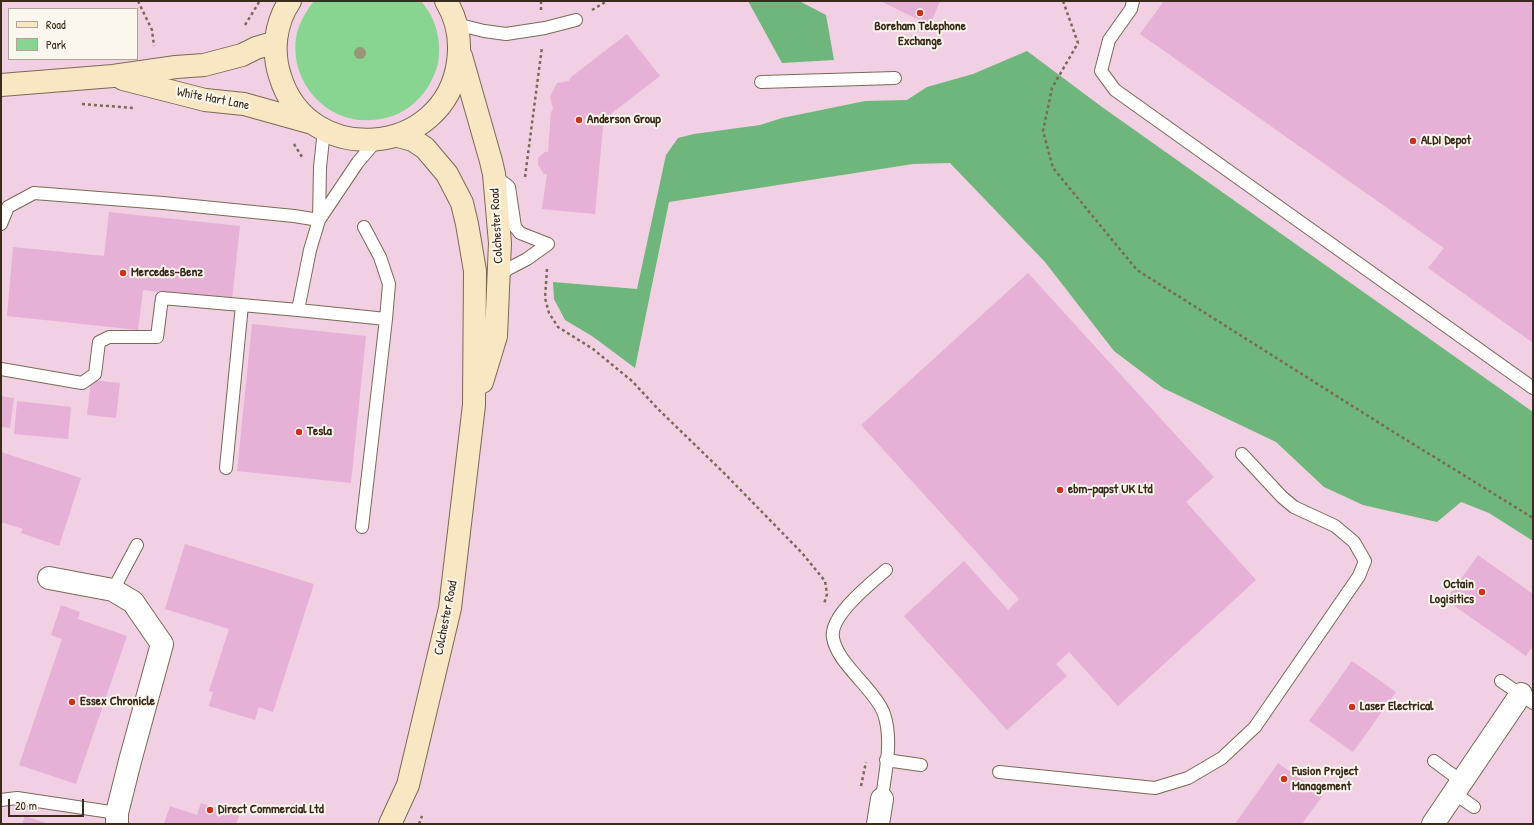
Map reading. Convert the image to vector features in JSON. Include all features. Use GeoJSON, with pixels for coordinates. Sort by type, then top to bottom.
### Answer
{"type":"FeatureCollection","features":[{"type":"Feature","properties":{"kind":"main road"},"geometry":{"type":"LineString","coordinates":[[289,2],[282,16],[276,42],[278,70],[284,89],[295,105],[319,127]]}},
{"type":"Feature","properties":{"kind":"main road"},"geometry":{"type":"LineString","coordinates":[[398,136],[422,123],[432,114],[443,101],[454,79],[460,49],[451,8]]}},
{"type":"Feature","properties":{"kind":"main road","name":"White Hart Lane"},"geometry":{"type":"LineString","coordinates":[[1,85],[113,76],[176,67],[204,65],[242,55],[256,48],[276,42]]}},
{"type":"Feature","properties":{"kind":"main road","name":"Colchester Road"},"geometry":{"type":"LineString","coordinates":[[460,49],[494,174],[500,243],[496,336],[474,405]]}},
{"type":"Feature","properties":{"kind":"main road","name":"White Hart Lane"},"geometry":{"type":"LineString","coordinates":[[113,76],[205,100],[244,104],[319,127],[335,135],[352,140],[377,140],[398,136]]}},
{"type":"Feature","properties":{"kind":"main road","name":"Colchester Road"},"geometry":{"type":"LineString","coordinates":[[390,824],[408,785],[450,608],[474,405],[475,272],[462,203],[447,174],[425,148],[413,140],[398,136]]}},
{"type":"Feature","properties":{"kind":"street"},"geometry":{"type":"LineString","coordinates":[[49,578],[112,590],[132,602],[162,644],[130,761],[117,818]]}},
{"type":"Feature","properties":{"kind":"street"},"geometry":{"type":"LineString","coordinates":[[1433,824],[1458,787],[1527,699]]}},
{"type":"Feature","properties":{"kind":"street"},"geometry":{"type":"LineString","coordinates":[[878,824],[882,799]]}},
{"type":"Feature","properties":{"kind":"lane"},"geometry":{"type":"LineString","coordinates":[[1133,1],[1131,9],[1108,40],[1101,71],[1115,90],[1533,388]]}},
{"type":"Feature","properties":{"kind":"lane"},"geometry":{"type":"LineString","coordinates":[[451,8],[484,30],[506,34],[544,28],[576,20]]}},
{"type":"Feature","properties":{"kind":"lane"},"geometry":{"type":"LineString","coordinates":[[761,82],[895,78]]}},
{"type":"Feature","properties":{"kind":"lane"},"geometry":{"type":"LineString","coordinates":[[298,310],[310,250],[319,220],[319,127]]}},
{"type":"Feature","properties":{"kind":"lane"},"geometry":{"type":"LineString","coordinates":[[319,220],[358,162],[377,140]]}},
{"type":"Feature","properties":{"kind":"lane"},"geometry":{"type":"LineString","coordinates":[[494,174],[509,187],[515,227],[520,233],[548,244],[498,277]]}},
{"type":"Feature","properties":{"kind":"lane"},"geometry":{"type":"LineString","coordinates":[[1,224],[8,208],[34,193],[163,203],[294,216],[319,220]]}},
{"type":"Feature","properties":{"kind":"lane"},"geometry":{"type":"LineString","coordinates":[[362,527],[389,284],[380,257],[364,227]]}},
{"type":"Feature","properties":{"kind":"lane"},"geometry":{"type":"LineString","coordinates":[[1,369],[82,383],[95,374],[99,342],[109,337],[157,337],[162,298],[386,319]]}},
{"type":"Feature","properties":{"kind":"lane"},"geometry":{"type":"LineString","coordinates":[[226,468],[242,305]]}},
{"type":"Feature","properties":{"kind":"lane"},"geometry":{"type":"LineString","coordinates":[[998,772],[1155,788],[1188,778],[1222,758],[1255,727],[1359,576],[1365,561],[1354,542],[1335,526],[1294,506],[1282,497],[1242,454]]}},
{"type":"Feature","properties":{"kind":"lane"},"geometry":{"type":"LineString","coordinates":[[112,590],[137,545]]}},
{"type":"Feature","properties":{"kind":"lane"},"geometry":{"type":"LineString","coordinates":[[882,799],[889,738],[884,713],[871,693],[839,653],[833,637],[834,624],[854,598],[886,570]]}},
{"type":"Feature","properties":{"kind":"lane"},"geometry":{"type":"LineString","coordinates":[[1502,681],[1527,699]]}},
{"type":"Feature","properties":{"kind":"lane"},"geometry":{"type":"LineString","coordinates":[[886,760],[921,765]]}},
{"type":"Feature","properties":{"kind":"lane"},"geometry":{"type":"LineString","coordinates":[[1434,761],[1474,807]]}},
{"type":"Feature","properties":{"kind":"lane"},"geometry":{"type":"LineString","coordinates":[[1,800],[17,798],[117,818]]}},
{"type":"Feature","properties":{"kind":"path"},"geometry":{"type":"LineString","coordinates":[[138,1],[148,20],[154,37]]}},
{"type":"Feature","properties":{"kind":"path"},"geometry":{"type":"LineString","coordinates":[[1063,1],[1078,43],[1052,88],[1043,131],[1053,168],[1137,270],[1533,518]]}},
{"type":"Feature","properties":{"kind":"path"},"geometry":{"type":"LineString","coordinates":[[524,183],[544,28]]}},
{"type":"Feature","properties":{"kind":"path"},"geometry":{"type":"LineString","coordinates":[[75,104],[137,108]]}},
{"type":"Feature","properties":{"kind":"path"},"geometry":{"type":"LineString","coordinates":[[547,264],[545,298],[549,313],[558,327],[598,354],[632,381],[802,553],[825,581],[827,594],[823,607]]}},
{"type":"Feature","properties":{"kind":"path"},"geometry":{"type":"LineString","coordinates":[[861,786],[866,759]]}},
{"type":"Feature","properties":{"kind":"shaded area"},"geometry":{"type":"Polygon","coordinates":[[[1,1],[1533,1],[1533,824],[1,824],[1,1]]]}},
{"type":"Feature","properties":{"kind":"green space"},"geometry":{"type":"Polygon","coordinates":[[[314,1],[421,1],[434,22],[437,30],[439,46],[438,63],[436,69],[432,80],[422,95],[404,111],[389,117],[372,120],[355,119],[339,115],[325,106],[313,95],[304,82],[298,67],[295,50],[297,33],[300,24],[314,1]]]}},
{"type":"Feature","properties":{"kind":"green space"},"geometry":{"type":"Polygon","coordinates":[[[748,1],[799,1],[826,15],[834,60],[782,63],[748,1]]]}},
{"type":"Feature","properties":{"kind":"green space"},"geometry":{"type":"Polygon","coordinates":[[[1027,51],[1102,107],[1533,412],[1533,541],[1489,513],[1461,502],[1437,522],[1363,505],[1324,487],[1276,442],[1163,388],[1114,351],[1045,262],[950,163],[913,164],[669,202],[635,368],[592,336],[565,320],[554,299],[553,282],[637,289],[666,155],[678,138],[694,134],[760,125],[782,118],[865,101],[907,100],[927,87],[973,74],[1027,51]]]}},
{"type":"Feature","properties":{"kind":"building","name":"Boreham Telephone Exchange"},"geometry":{"type":"Polygon","coordinates":[[[880,1],[940,1],[930,25],[880,1]]]}},
{"type":"Feature","properties":{"kind":"building","name":"ALDI Depot"},"geometry":{"type":"Polygon","coordinates":[[[1164,1],[1533,1],[1533,343],[1428,268],[1444,248],[1140,34],[1164,1]]]}},
{"type":"Feature","properties":{"kind":"building","name":"Anderson Group"},"geometry":{"type":"Polygon","coordinates":[[[627,34],[660,76],[612,113],[603,127],[595,214],[542,209],[547,174],[544,174],[538,165],[538,158],[545,152],[548,152],[551,112],[553,109],[550,97],[557,83],[569,81],[571,77],[627,34]]]}},
{"type":"Feature","properties":{"kind":"building","name":"Mercedes-Benz"},"geometry":{"type":"Polygon","coordinates":[[[109,212],[240,226],[232,300],[143,290],[138,330],[7,316],[13,247],[104,256],[109,212]]]}},
{"type":"Feature","properties":{"kind":"building","name":"ebm-papst UK Ltd"},"geometry":{"type":"Polygon","coordinates":[[[1028,273],[1214,477],[1186,502],[1256,580],[1118,706],[1069,652],[1056,664],[1067,676],[1007,730],[904,616],[964,561],[1008,610],[1019,599],[861,425],[1028,273]]]}},
{"type":"Feature","properties":{"kind":"building","name":"Tesla"},"geometry":{"type":"Polygon","coordinates":[[[252,324],[366,336],[351,483],[237,471],[252,324]]]}},
{"type":"Feature","properties":{"kind":"building"},"geometry":{"type":"Polygon","coordinates":[[[91,380],[120,383],[116,418],[87,415],[91,380]]]}},
{"type":"Feature","properties":{"kind":"building"},"geometry":{"type":"Polygon","coordinates":[[[1,396],[14,398],[10,428],[1,427],[1,396]]]}},
{"type":"Feature","properties":{"kind":"building"},"geometry":{"type":"Polygon","coordinates":[[[17,401],[71,407],[68,439],[14,434],[17,401]]]}},
{"type":"Feature","properties":{"kind":"building"},"geometry":{"type":"Polygon","coordinates":[[[1,452],[81,478],[59,546],[21,533],[23,529],[1,522],[1,452]]]}},
{"type":"Feature","properties":{"kind":"building"},"geometry":{"type":"Polygon","coordinates":[[[185,544],[314,584],[273,712],[259,707],[255,720],[209,706],[213,692],[209,691],[229,629],[165,609],[185,544]]]}},
{"type":"Feature","properties":{"kind":"building"},"geometry":{"type":"Polygon","coordinates":[[[1478,555],[1533,594],[1533,646],[1526,656],[1446,600],[1478,555]]]}},
{"type":"Feature","properties":{"kind":"building","name":"Essex Chronicle"},"geometry":{"type":"Polygon","coordinates":[[[61,605],[80,612],[78,619],[127,636],[76,784],[19,765],[62,639],[51,635],[61,605]]]}},
{"type":"Feature","properties":{"kind":"building","name":"Laser Electrical"},"geometry":{"type":"Polygon","coordinates":[[[1352,661],[1396,692],[1353,752],[1309,721],[1352,661]]]}},
{"type":"Feature","properties":{"kind":"building","name":"Fusion Project Management"},"geometry":{"type":"Polygon","coordinates":[[[1278,763],[1323,795],[1302,824],[1235,824],[1278,763]]]}},
{"type":"Feature","properties":{"kind":"building","name":"Direct Commercial Ltd"},"geometry":{"type":"Polygon","coordinates":[[[201,803],[239,816],[236,824],[164,824],[170,806],[197,815],[201,803]]]}},
{"type":"Feature","properties":{"kind":"building"},"geometry":{"type":"Polygon","coordinates":[[[25,816],[49,824],[22,824],[25,816]]]}},
{"type":"Feature","properties":{"kind":"place","name":"Boreham Telephone Exchange"},"geometry":{"type":"Point","coordinates":[920,13]}},
{"type":"Feature","properties":{"kind":"place","name":"Anderson Group"},"geometry":{"type":"Point","coordinates":[579,120]}},
{"type":"Feature","properties":{"kind":"place","name":"ALDI Depot"},"geometry":{"type":"Point","coordinates":[1413,141]}},
{"type":"Feature","properties":{"kind":"place","name":"Mercedes-Benz"},"geometry":{"type":"Point","coordinates":[123,273]}},
{"type":"Feature","properties":{"kind":"place","name":"Tesla"},"geometry":{"type":"Point","coordinates":[299,432]}},
{"type":"Feature","properties":{"kind":"place","name":"ebm-papst UK Ltd"},"geometry":{"type":"Point","coordinates":[1060,490]}},
{"type":"Feature","properties":{"kind":"place","name":"Octain Logisitics"},"geometry":{"type":"Point","coordinates":[1482,592]}},
{"type":"Feature","properties":{"kind":"place","name":"Essex Chronicle"},"geometry":{"type":"Point","coordinates":[72,702]}},
{"type":"Feature","properties":{"kind":"place","name":"Laser Electrical"},"geometry":{"type":"Point","coordinates":[1352,707]}},
{"type":"Feature","properties":{"kind":"place","name":"Fusion Project Management"},"geometry":{"type":"Point","coordinates":[1284,779]}},
{"type":"Feature","properties":{"kind":"place","name":"Direct Commercial Ltd"},"geometry":{"type":"Point","coordinates":[210,810]}}]}
